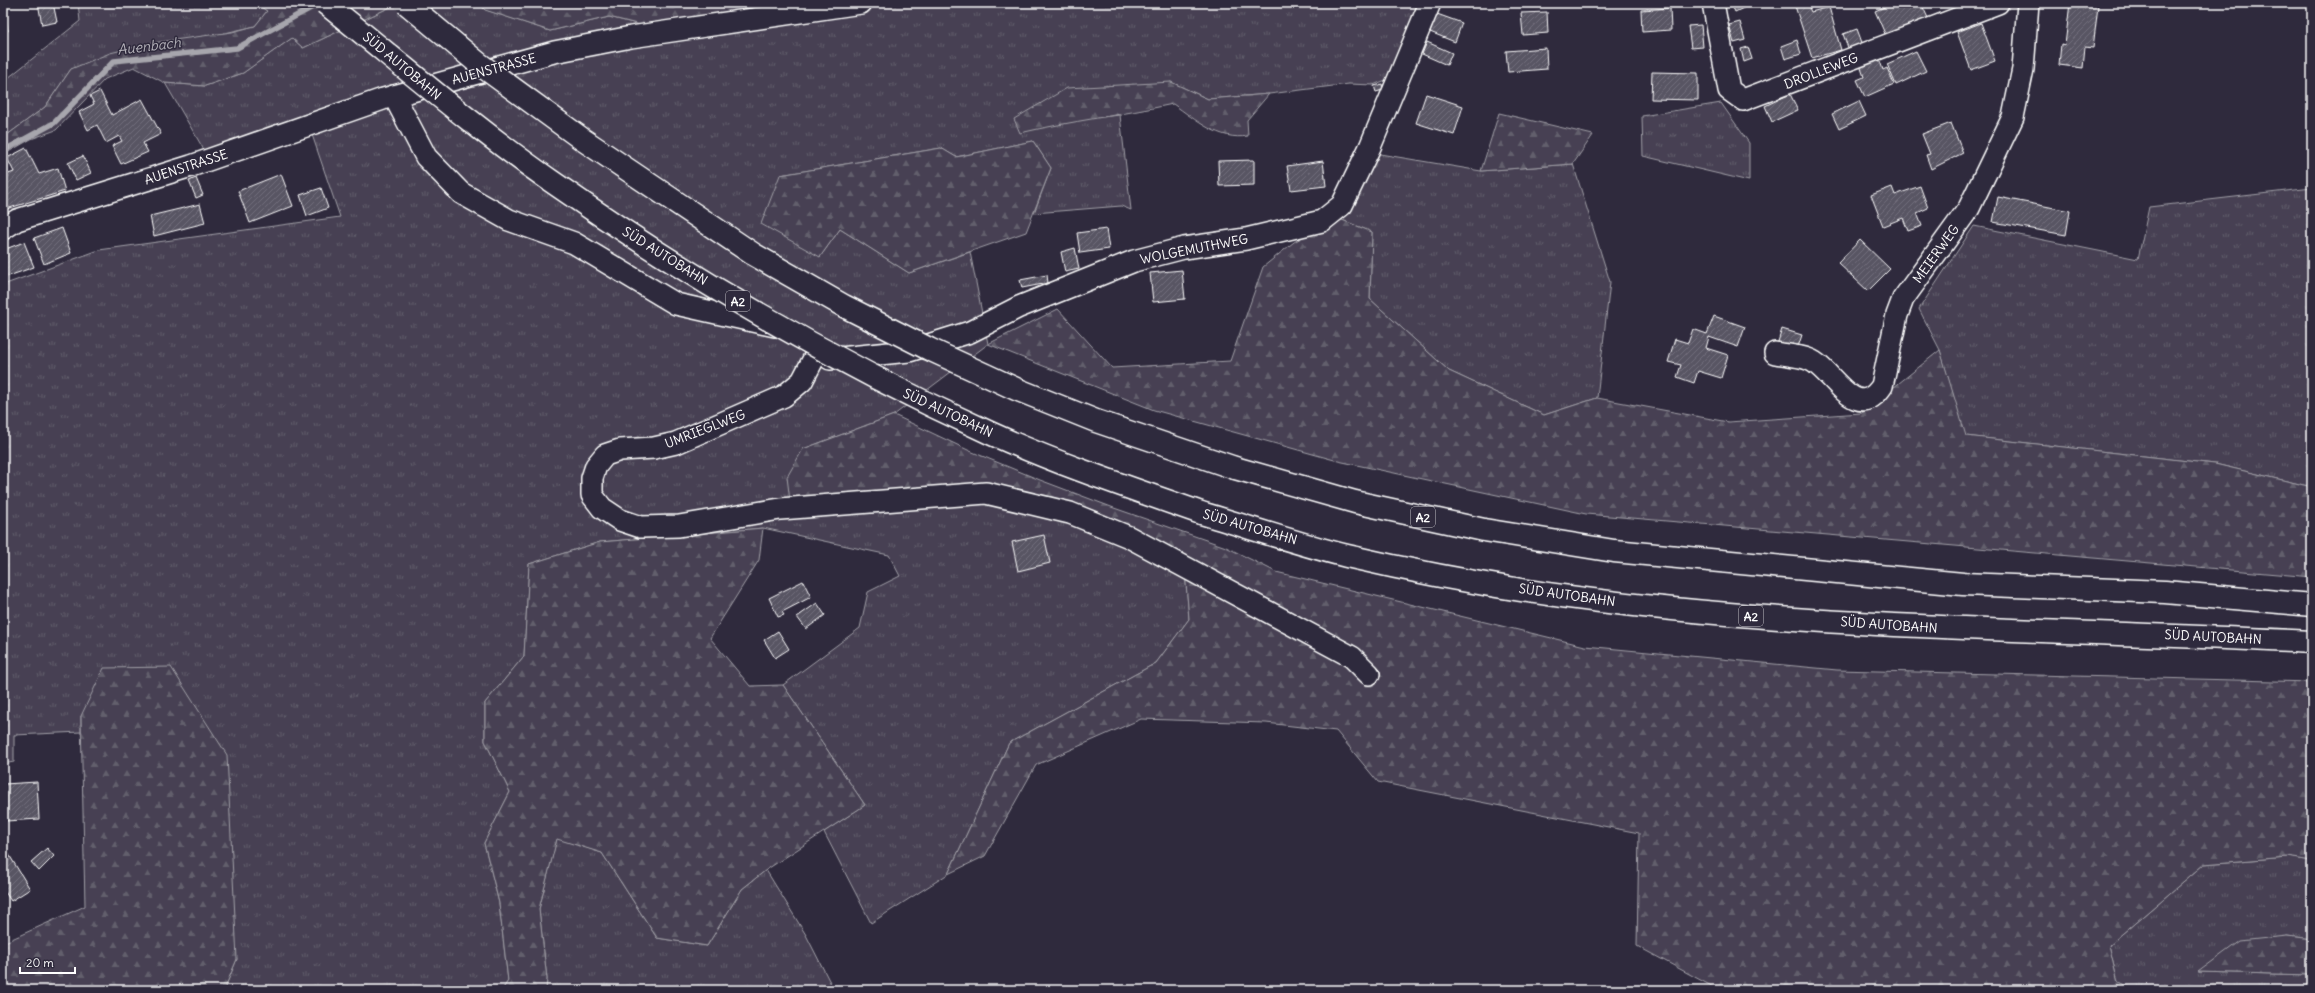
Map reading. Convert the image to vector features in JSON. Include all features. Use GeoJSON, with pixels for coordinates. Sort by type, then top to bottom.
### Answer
{"type":"FeatureCollection","features":[{"type":"Feature","properties":{"kind":"highway","name":"SÜD AUTOBAHN"},"geometry":{"type":"LineString","coordinates":[[325,3],[450,106],[549,180],[640,241],[815,347],[992,434],[1071,466],[1201,513],[1345,555],[1456,578],[1569,597],[1765,617],[1945,628],[2160,634],[2312,642]]}},
{"type":"Feature","properties":{"kind":"highway","name":"A2"},"geometry":{"type":"LineString","coordinates":[[406,3],[478,63],[582,138],[753,254],[844,306],[929,349],[1016,389],[1096,421],[1235,468],[1363,504],[1484,530],[1614,552],[1963,584],[2165,592],[2312,605]]}},
{"type":"Feature","properties":{"kind":"street","name":"AUENSTRASSE"},"geometry":{"type":"LineString","coordinates":[[3,229],[17,220],[191,166],[394,96],[554,52],[631,37],[861,3]]}},
{"type":"Feature","properties":{"kind":"street","name":"WOLGEMUTHWEG"},"geometry":{"type":"LineString","coordinates":[[813,360],[909,351],[970,332],[1019,307],[1134,261],[1184,248],[1246,239],[1322,221],[1342,205],[1370,147],[1430,3]]}},
{"type":"Feature","properties":{"kind":"street","name":"DROLLEWEG"},"geometry":{"type":"LineString","coordinates":[[1713,3],[1729,90],[1743,100],[1998,3]]}},
{"type":"Feature","properties":{"kind":"street","name":"MEIERWEG"},"geometry":{"type":"LineString","coordinates":[[1775,353],[1814,362],[1846,394],[1854,398],[1866,400],[1876,396],[1882,386],[1897,315],[1904,299],[1969,208],[2013,117],[2023,69],[2028,3]]}},
{"type":"Feature","properties":{"kind":"street"},"geometry":{"type":"LineString","coordinates":[[394,96],[426,157],[461,193],[509,220],[574,243],[676,304],[775,326],[797,338],[813,360]]}},
{"type":"Feature","properties":{"kind":"street","name":"UMRIEGLWEG"},"geometry":{"type":"LineString","coordinates":[[813,360],[802,381],[784,396],[676,444],[654,448],[620,450],[605,454],[596,466],[592,478],[592,496],[602,508],[620,520],[641,527],[679,526],[780,509],[986,493],[1070,513],[1129,537],[1352,657],[1369,674]]}},
{"type":"Feature","properties":{"kind":"green space"},"geometry":{"type":"Polygon","coordinates":[[[78,3],[255,3],[267,11],[255,26],[71,69],[45,107],[3,138],[3,82],[80,21],[78,3]]]}},
{"type":"Feature","properties":{"kind":"green space"},"geometry":{"type":"Polygon","coordinates":[[[255,3],[399,3],[303,48],[292,38],[243,73],[205,86],[165,83],[134,67],[105,79],[56,130],[31,139],[3,155],[3,138],[45,107],[71,69],[110,53],[152,43],[232,32],[255,26],[267,11],[255,3]]]}},
{"type":"Feature","properties":{"kind":"green space"},"geometry":{"type":"Polygon","coordinates":[[[399,3],[478,3],[486,10],[550,31],[609,17],[649,27],[808,3],[1422,3],[1391,78],[1373,85],[1349,84],[1269,94],[1208,99],[1171,82],[1075,120],[1120,115],[1131,210],[1121,206],[1034,213],[1051,168],[1033,141],[956,157],[941,148],[780,175],[820,257],[840,229],[909,273],[970,252],[988,344],[894,415],[803,449],[989,489],[1184,559],[1189,619],[1156,663],[1009,743],[948,874],[871,923],[824,832],[865,805],[783,685],[860,628],[868,592],[900,576],[889,555],[763,528],[600,542],[529,564],[524,656],[485,703],[485,741],[510,792],[484,843],[499,903],[508,981],[502,990],[224,990],[237,959],[81,716],[81,732],[14,735],[14,762],[3,764],[3,285],[99,250],[340,217],[306,117],[204,150],[165,83],[205,86],[243,73],[292,38],[303,48],[399,3]]]}},
{"type":"Feature","properties":{"kind":"green space"},"geometry":{"type":"Polygon","coordinates":[[[478,3],[808,3],[649,27],[609,17],[550,31],[485,10],[478,3]]]}},
{"type":"Feature","properties":{"kind":"green space"},"geometry":{"type":"Polygon","coordinates":[[[1171,82],[1208,99],[1269,94],[1247,120],[1248,136],[1237,137],[1227,135],[1208,128],[1173,104],[1020,133],[1014,119],[1067,88],[1171,82]]]}},
{"type":"Feature","properties":{"kind":"green space"},"geometry":{"type":"Polygon","coordinates":[[[1721,103],[1749,143],[1749,181],[1643,156],[1642,116],[1721,103]]]}},
{"type":"Feature","properties":{"kind":"green space"},"geometry":{"type":"Polygon","coordinates":[[[1499,113],[1593,135],[1573,164],[1481,171],[1499,113]]]}},
{"type":"Feature","properties":{"kind":"green space"},"geometry":{"type":"Polygon","coordinates":[[[1033,141],[1051,168],[1026,232],[909,273],[840,229],[820,257],[761,224],[780,175],[941,148],[956,157],[1033,141]]]}},
{"type":"Feature","properties":{"kind":"green space"},"geometry":{"type":"Polygon","coordinates":[[[1362,151],[1481,171],[1573,164],[1610,282],[1597,398],[1544,415],[1449,371],[1370,299],[1372,232],[1337,218],[1362,151]]]}},
{"type":"Feature","properties":{"kind":"green space"},"geometry":{"type":"Polygon","coordinates":[[[2312,188],[2312,487],[2215,464],[1965,436],[1940,350],[1919,309],[1974,226],[2138,259],[2149,207],[2312,188]]]}},
{"type":"Feature","properties":{"kind":"green space"},"geometry":{"type":"Polygon","coordinates":[[[1337,218],[1372,232],[1370,299],[1449,371],[1544,415],[1597,398],[1728,422],[1862,413],[1940,350],[1966,436],[2215,464],[2312,487],[2312,577],[1586,514],[1338,461],[1154,410],[988,344],[1058,309],[1112,368],[1230,361],[1263,267],[1294,242],[1337,218]]]}},
{"type":"Feature","properties":{"kind":"green space"},"geometry":{"type":"Polygon","coordinates":[[[894,415],[970,451],[1040,480],[1114,508],[1226,547],[1276,572],[1585,646],[1837,670],[2312,682],[2312,861],[2287,857],[2204,864],[2109,945],[2118,982],[2136,990],[1719,990],[1637,946],[1639,833],[1378,782],[1336,731],[1266,723],[1141,719],[1036,765],[985,856],[948,874],[1009,743],[1156,663],[1189,619],[1184,559],[989,489],[790,501],[787,477],[803,449],[894,415]]]}},
{"type":"Feature","properties":{"kind":"green space"},"geometry":{"type":"Polygon","coordinates":[[[763,528],[759,560],[710,638],[750,686],[783,685],[865,805],[766,870],[742,889],[707,946],[657,938],[602,853],[557,839],[539,909],[547,979],[546,990],[502,990],[508,981],[499,903],[484,843],[510,792],[485,741],[485,703],[524,656],[529,564],[600,542],[763,528]]]}},
{"type":"Feature","properties":{"kind":"green space"},"geometry":{"type":"Polygon","coordinates":[[[171,667],[227,755],[237,959],[224,990],[3,990],[3,943],[85,906],[81,716],[104,668],[171,667]]]}},
{"type":"Feature","properties":{"kind":"green space"},"geometry":{"type":"Polygon","coordinates":[[[557,838],[602,853],[657,938],[707,946],[742,889],[766,870],[806,935],[834,990],[546,990],[547,979],[539,909],[557,838]]]}},
{"type":"Feature","properties":{"kind":"green space"},"geometry":{"type":"Polygon","coordinates":[[[2287,857],[2312,861],[2312,939],[2287,936],[2199,972],[2312,975],[2312,990],[2136,990],[2118,982],[2109,945],[2204,864],[2287,857]]]}},
{"type":"Feature","properties":{"kind":"green space"},"geometry":{"type":"Polygon","coordinates":[[[2287,936],[2312,939],[2312,975],[2198,972],[2240,941],[2287,936]]]}},
{"type":"Feature","properties":{"kind":"building"},"geometry":{"type":"Polygon","coordinates":[[[3,3],[8,31],[3,31],[3,3]]]}},
{"type":"Feature","properties":{"kind":"building"},"geometry":{"type":"Polygon","coordinates":[[[38,3],[53,3],[57,22],[42,25],[38,3]]]}},
{"type":"Feature","properties":{"kind":"building"},"geometry":{"type":"Polygon","coordinates":[[[1731,3],[1754,3],[1735,12],[1731,3]]]}},
{"type":"Feature","properties":{"kind":"building"},"geometry":{"type":"Polygon","coordinates":[[[1794,3],[1807,3],[1811,12],[1829,7],[1841,50],[1812,58],[1794,3]]]}},
{"type":"Feature","properties":{"kind":"building"},"geometry":{"type":"Polygon","coordinates":[[[1894,3],[1921,3],[1928,18],[1886,36],[1875,11],[1894,3]]]}},
{"type":"Feature","properties":{"kind":"building"},"geometry":{"type":"Polygon","coordinates":[[[2070,3],[2098,6],[2093,48],[2085,47],[2083,68],[2059,65],[2061,44],[2065,45],[2070,3]]]}},
{"type":"Feature","properties":{"kind":"building"},"geometry":{"type":"Polygon","coordinates":[[[1670,8],[1671,30],[1642,32],[1641,10],[1670,8]]]}},
{"type":"Feature","properties":{"kind":"building"},"geometry":{"type":"Polygon","coordinates":[[[1547,12],[1548,33],[1523,35],[1521,13],[1547,12]]]}},
{"type":"Feature","properties":{"kind":"building"},"geometry":{"type":"Polygon","coordinates":[[[1437,14],[1462,23],[1455,42],[1430,32],[1437,14]]]}},
{"type":"Feature","properties":{"kind":"building"},"geometry":{"type":"Polygon","coordinates":[[[1740,22],[1745,40],[1734,43],[1729,25],[1740,22]]]}},
{"type":"Feature","properties":{"kind":"building"},"geometry":{"type":"Polygon","coordinates":[[[1981,23],[1995,61],[1971,70],[1957,32],[1981,23]]]}},
{"type":"Feature","properties":{"kind":"building"},"geometry":{"type":"Polygon","coordinates":[[[1701,25],[1703,47],[1691,48],[1688,26],[1701,25]]]}},
{"type":"Feature","properties":{"kind":"building"},"geometry":{"type":"Polygon","coordinates":[[[1857,29],[1864,48],[1850,53],[1843,34],[1857,29]]]}},
{"type":"Feature","properties":{"kind":"building"},"geometry":{"type":"Polygon","coordinates":[[[1797,40],[1801,54],[1785,59],[1781,46],[1797,40]]]}},
{"type":"Feature","properties":{"kind":"building"},"geometry":{"type":"Polygon","coordinates":[[[1427,42],[1452,53],[1447,65],[1422,54],[1427,42]]]}},
{"type":"Feature","properties":{"kind":"building"},"geometry":{"type":"Polygon","coordinates":[[[1748,47],[1752,59],[1744,62],[1741,49],[1748,47]]]}},
{"type":"Feature","properties":{"kind":"building"},"geometry":{"type":"Polygon","coordinates":[[[1546,48],[1547,69],[1508,72],[1506,51],[1546,48]]]}},
{"type":"Feature","properties":{"kind":"building"},"geometry":{"type":"Polygon","coordinates":[[[1916,51],[1926,71],[1896,85],[1887,64],[1916,51]]]}},
{"type":"Feature","properties":{"kind":"building"},"geometry":{"type":"Polygon","coordinates":[[[1879,58],[1883,70],[1887,68],[1894,84],[1865,97],[1857,80],[1864,77],[1860,65],[1879,58]]]}},
{"type":"Feature","properties":{"kind":"building"},"geometry":{"type":"Polygon","coordinates":[[[1652,72],[1698,73],[1698,100],[1651,99],[1652,72]]]}},
{"type":"Feature","properties":{"kind":"building"},"geometry":{"type":"Polygon","coordinates":[[[1382,84],[1383,90],[1376,92],[1374,86],[1382,84]]]}},
{"type":"Feature","properties":{"kind":"building"},"geometry":{"type":"Polygon","coordinates":[[[100,91],[112,115],[142,99],[161,134],[143,143],[148,152],[121,164],[112,146],[122,141],[119,136],[106,143],[97,125],[88,130],[79,112],[94,104],[90,96],[100,91]]]}},
{"type":"Feature","properties":{"kind":"building"},"geometry":{"type":"Polygon","coordinates":[[[1426,94],[1463,106],[1454,135],[1416,123],[1426,94]]]}},
{"type":"Feature","properties":{"kind":"building"},"geometry":{"type":"Polygon","coordinates":[[[1790,94],[1798,110],[1772,122],[1765,106],[1790,94]]]}},
{"type":"Feature","properties":{"kind":"building"},"geometry":{"type":"Polygon","coordinates":[[[1859,101],[1866,116],[1839,129],[1832,114],[1859,101]]]}},
{"type":"Feature","properties":{"kind":"building"},"geometry":{"type":"Polygon","coordinates":[[[1951,123],[1963,153],[1931,169],[1926,155],[1930,154],[1922,134],[1951,123]]]}},
{"type":"Feature","properties":{"kind":"building"},"geometry":{"type":"Polygon","coordinates":[[[26,148],[39,174],[58,168],[65,191],[3,210],[3,176],[14,172],[7,158],[26,148]]]}},
{"type":"Feature","properties":{"kind":"building"},"geometry":{"type":"Polygon","coordinates":[[[83,156],[91,173],[76,180],[68,163],[83,156]]]}},
{"type":"Feature","properties":{"kind":"building"},"geometry":{"type":"Polygon","coordinates":[[[1254,160],[1254,185],[1219,186],[1218,161],[1254,160]]]}},
{"type":"Feature","properties":{"kind":"building"},"geometry":{"type":"Polygon","coordinates":[[[1323,161],[1326,186],[1291,190],[1287,166],[1323,161]]]}},
{"type":"Feature","properties":{"kind":"building"},"geometry":{"type":"Polygon","coordinates":[[[281,174],[293,206],[250,223],[238,191],[281,174]]]}},
{"type":"Feature","properties":{"kind":"building"},"geometry":{"type":"Polygon","coordinates":[[[196,178],[203,195],[196,198],[189,181],[196,178]]]}},
{"type":"Feature","properties":{"kind":"building"},"geometry":{"type":"Polygon","coordinates":[[[1920,186],[1928,208],[1917,213],[1922,226],[1908,231],[1903,218],[1883,226],[1871,195],[1892,187],[1895,195],[1920,186]]]}},
{"type":"Feature","properties":{"kind":"building"},"geometry":{"type":"Polygon","coordinates":[[[321,188],[328,208],[307,216],[300,195],[321,188]]]}},
{"type":"Feature","properties":{"kind":"building"},"geometry":{"type":"Polygon","coordinates":[[[1998,197],[2070,211],[2066,235],[1993,222],[1998,197]]]}},
{"type":"Feature","properties":{"kind":"building"},"geometry":{"type":"Polygon","coordinates":[[[200,204],[205,223],[154,236],[150,216],[200,204]]]}},
{"type":"Feature","properties":{"kind":"building"},"geometry":{"type":"Polygon","coordinates":[[[62,228],[71,253],[44,264],[34,238],[62,228]]]}},
{"type":"Feature","properties":{"kind":"building"},"geometry":{"type":"Polygon","coordinates":[[[1106,229],[1109,249],[1080,253],[1077,233],[1106,229]]]}},
{"type":"Feature","properties":{"kind":"building"},"geometry":{"type":"Polygon","coordinates":[[[1860,240],[1890,269],[1868,291],[1838,263],[1860,240]]]}},
{"type":"Feature","properties":{"kind":"building"},"geometry":{"type":"Polygon","coordinates":[[[24,242],[34,267],[3,278],[3,250],[24,242]]]}},
{"type":"Feature","properties":{"kind":"building"},"geometry":{"type":"Polygon","coordinates":[[[1075,248],[1079,269],[1065,272],[1061,252],[1075,248]]]}},
{"type":"Feature","properties":{"kind":"building"},"geometry":{"type":"Polygon","coordinates":[[[1182,270],[1185,299],[1153,302],[1150,273],[1182,270]]]}},
{"type":"Feature","properties":{"kind":"building"},"geometry":{"type":"Polygon","coordinates":[[[1047,275],[1048,283],[1022,288],[1020,280],[1047,275]]]}},
{"type":"Feature","properties":{"kind":"building"},"geometry":{"type":"Polygon","coordinates":[[[1714,316],[1745,327],[1738,347],[1709,337],[1706,348],[1728,355],[1721,378],[1698,371],[1694,383],[1677,377],[1681,365],[1668,362],[1675,339],[1688,343],[1693,329],[1707,334],[1714,316]]]}},
{"type":"Feature","properties":{"kind":"building"},"geometry":{"type":"Polygon","coordinates":[[[1782,329],[1802,335],[1797,350],[1777,345],[1782,329]]]}},
{"type":"Feature","properties":{"kind":"building"},"geometry":{"type":"Polygon","coordinates":[[[1044,535],[1050,563],[1018,571],[1012,542],[1044,535]]]}},
{"type":"Feature","properties":{"kind":"building"},"geometry":{"type":"Polygon","coordinates":[[[803,581],[811,597],[782,612],[784,615],[778,617],[769,598],[803,581]]]}},
{"type":"Feature","properties":{"kind":"building"},"geometry":{"type":"Polygon","coordinates":[[[817,603],[825,615],[806,629],[797,617],[817,603]]]}},
{"type":"Feature","properties":{"kind":"building"},"geometry":{"type":"Polygon","coordinates":[[[778,631],[789,649],[775,658],[764,640],[778,631]]]}},
{"type":"Feature","properties":{"kind":"building"},"geometry":{"type":"Polygon","coordinates":[[[37,782],[39,819],[6,821],[4,784],[37,782]]]}},
{"type":"Feature","properties":{"kind":"building"},"geometry":{"type":"Polygon","coordinates":[[[47,848],[54,856],[39,871],[31,862],[47,848]]]}},
{"type":"Feature","properties":{"kind":"building"},"geometry":{"type":"Polygon","coordinates":[[[8,853],[30,889],[11,901],[3,889],[3,856],[8,853]]]}},
{"type":"Feature","properties":{"kind":"waterway","name":"Auenbach"},"geometry":{"type":"LineString","coordinates":[[3,151],[54,123],[114,61],[237,48],[320,3]]}},
{"type":"Feature","properties":{"kind":"waterway","name":"Auenbach"},"geometry":{"type":"LineString","coordinates":[[606,3],[673,6],[685,3]]}}]}
